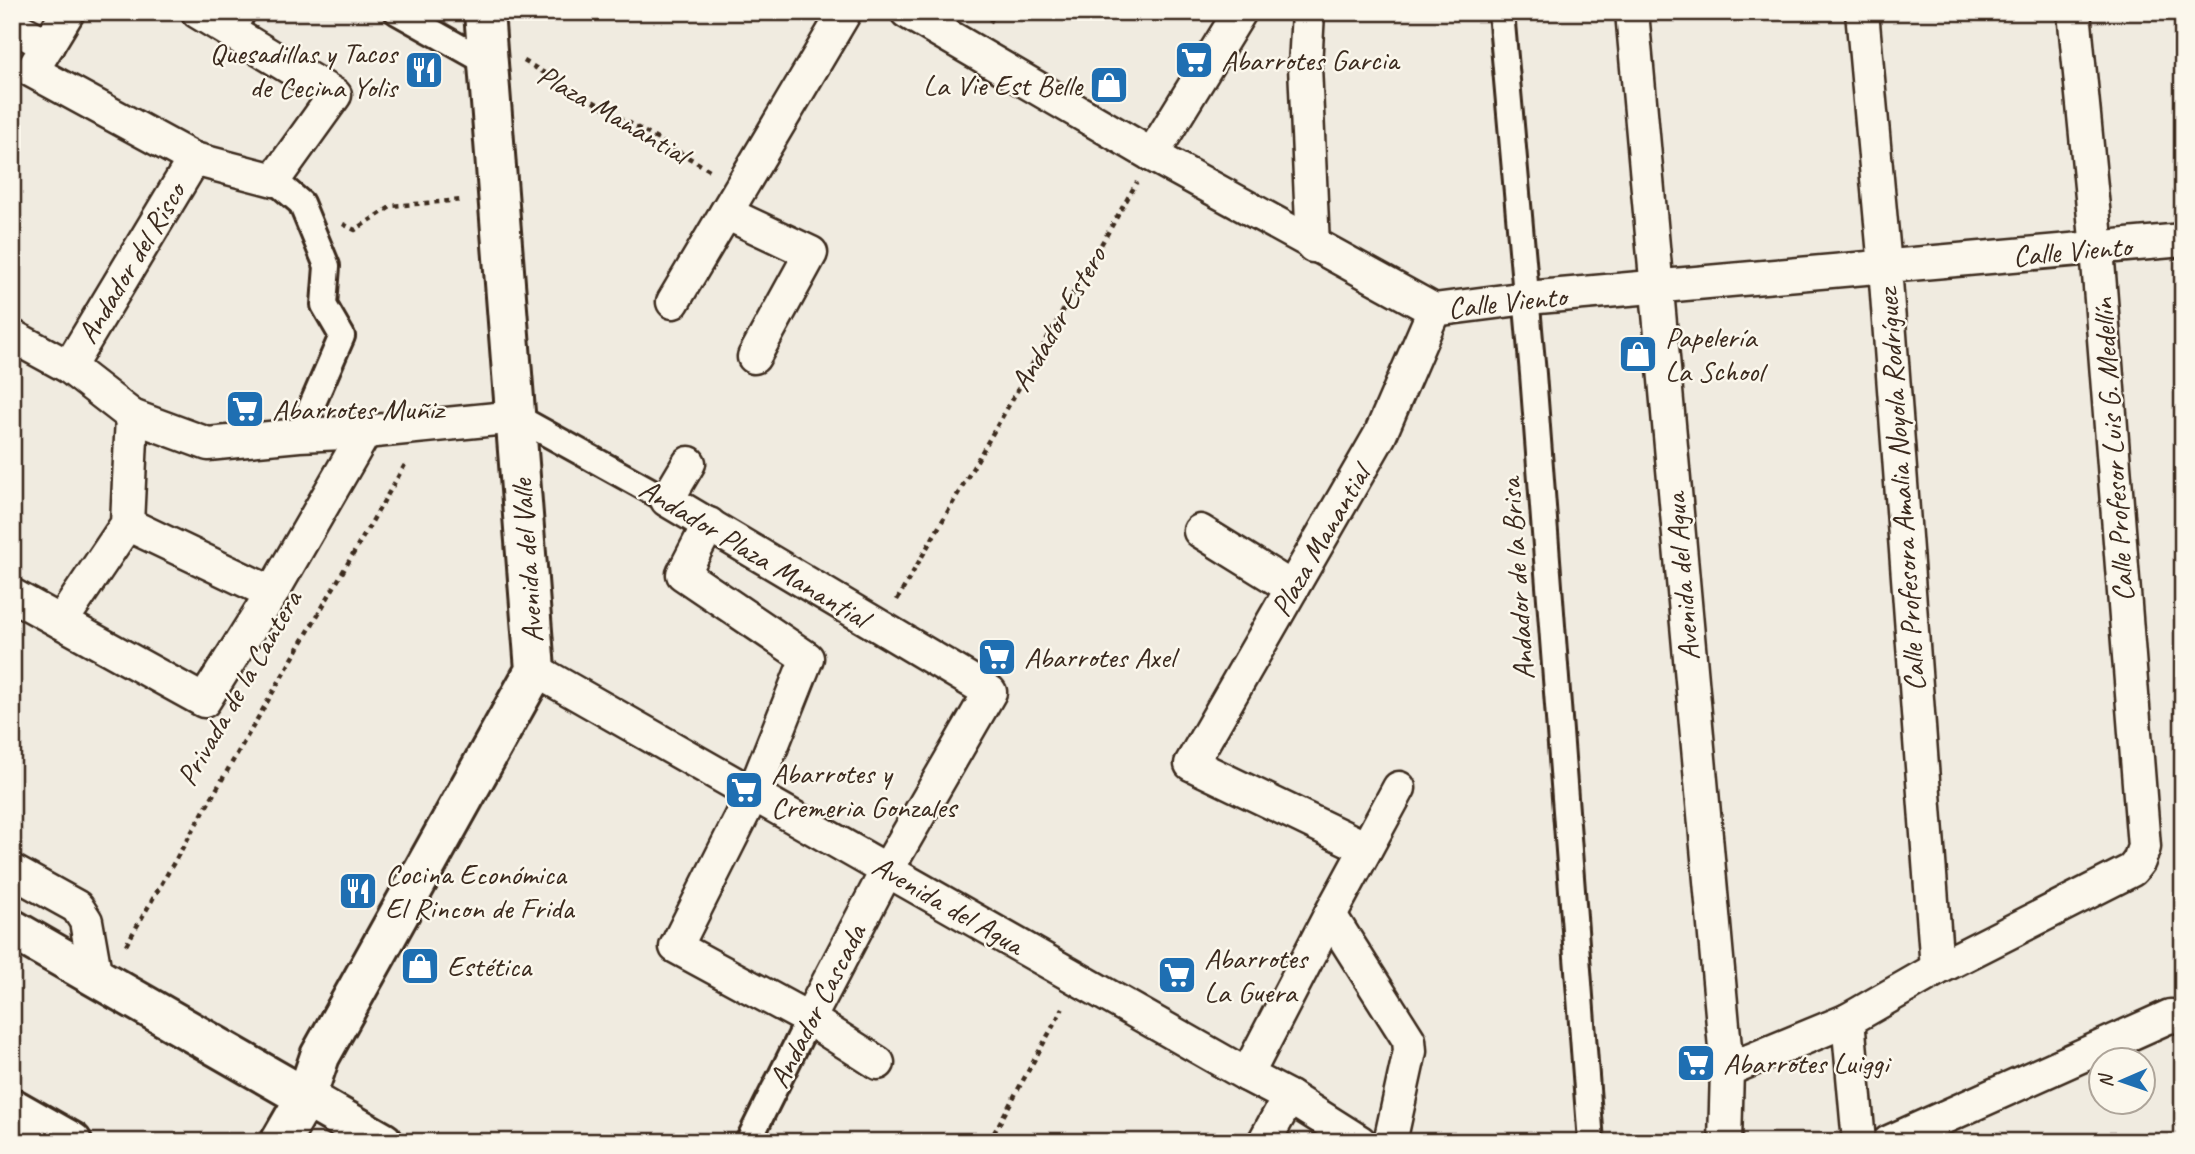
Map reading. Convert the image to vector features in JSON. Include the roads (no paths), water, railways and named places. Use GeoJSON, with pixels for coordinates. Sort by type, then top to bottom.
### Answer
{"type":"FeatureCollection","features":[{"type":"Feature","properties":{"kind":"main road","name":"Avenida del Valle"},"geometry":{"type":"LineString","coordinates":[[256,1142],[298,1092],[320,1056],[535,670],[486,38]]}},
{"type":"Feature","properties":{"kind":"main road"},"geometry":{"type":"LineString","coordinates":[[12,929],[383,1142]]}},
{"type":"Feature","properties":{"kind":"main road","name":"Avenida del Valle"},"geometry":{"type":"LineString","coordinates":[[280,1142],[298,1092]]}},
{"type":"Feature","properties":{"kind":"main road"},"geometry":{"type":"LineString","coordinates":[[12,1108],[63,1137]]}},
{"type":"Feature","properties":{"kind":"street","name":"Andador del Risco"},"geometry":{"type":"LineString","coordinates":[[68,12],[32,71],[194,159],[274,180]]}},
{"type":"Feature","properties":{"kind":"street"},"geometry":{"type":"LineString","coordinates":[[397,12],[486,38]]}},
{"type":"Feature","properties":{"kind":"street"},"geometry":{"type":"LineString","coordinates":[[673,302],[845,12]]}},
{"type":"Feature","properties":{"kind":"street","name":"Calle Viento"},"geometry":{"type":"LineString","coordinates":[[907,12],[1152,155],[1313,246],[1434,310],[1527,298],[2183,240]]}},
{"type":"Feature","properties":{"kind":"street"},"geometry":{"type":"LineString","coordinates":[[1152,155],[1240,12]]}},
{"type":"Feature","properties":{"kind":"street"},"geometry":{"type":"LineString","coordinates":[[1308,12],[1305,66],[1313,246]]}},
{"type":"Feature","properties":{"kind":"street","name":"Andador de la Brisa"},"geometry":{"type":"LineString","coordinates":[[1502,12],[1527,298],[1591,1142]]}},
{"type":"Feature","properties":{"kind":"street","name":"Avenida del Agua"},"geometry":{"type":"LineString","coordinates":[[1632,12],[1727,1070],[1725,1142]]}},
{"type":"Feature","properties":{"kind":"street","name":"Calle Profesora Amalia Noyola Rodríguez"},"geometry":{"type":"LineString","coordinates":[[1862,12],[1885,267],[1937,969]]}},
{"type":"Feature","properties":{"kind":"street","name":"Calle Profesor Luis G. Medellín"},"geometry":{"type":"LineString","coordinates":[[1937,969],[2132,870],[2140,861],[2144,847],[2097,249],[2074,12]]}},
{"type":"Feature","properties":{"kind":"street"},"geometry":{"type":"LineString","coordinates":[[218,17],[335,95],[274,180],[301,203],[327,266],[324,305],[342,336],[299,435]]}},
{"type":"Feature","properties":{"kind":"street"},"geometry":{"type":"LineString","coordinates":[[12,26],[48,45]]}},
{"type":"Feature","properties":{"kind":"street","name":"Andador del Risco"},"geometry":{"type":"LineString","coordinates":[[69,367],[194,159]]}},
{"type":"Feature","properties":{"kind":"street"},"geometry":{"type":"LineString","coordinates":[[734,200],[811,253],[754,357]]}},
{"type":"Feature","properties":{"kind":"street","name":"Plaza Manantial"},"geometry":{"type":"LineString","coordinates":[[1366,848],[1191,764],[1380,435],[1434,310]]}},
{"type":"Feature","properties":{"kind":"street"},"geometry":{"type":"LineString","coordinates":[[12,336],[69,367],[132,416],[208,444],[517,417]]}},
{"type":"Feature","properties":{"kind":"street"},"geometry":{"type":"LineString","coordinates":[[61,622],[127,524],[132,416]]}},
{"type":"Feature","properties":{"kind":"street","name":"Andador Plaza Manantial"},"geometry":{"type":"LineString","coordinates":[[517,417],[709,524],[990,692]]}},
{"type":"Feature","properties":{"kind":"street"},"geometry":{"type":"LineString","coordinates":[[12,594],[204,701],[272,593],[365,432]]}},
{"type":"Feature","properties":{"kind":"street"},"geometry":{"type":"LineString","coordinates":[[667,500],[689,463]]}},
{"type":"Feature","properties":{"kind":"street"},"geometry":{"type":"LineString","coordinates":[[127,524],[272,593]]}},
{"type":"Feature","properties":{"kind":"street"},"geometry":{"type":"LineString","coordinates":[[709,524],[683,574],[807,658],[753,794],[676,947],[809,1019],[878,1063]]}},
{"type":"Feature","properties":{"kind":"street"},"geometry":{"type":"LineString","coordinates":[[1200,531],[1292,588]]}},
{"type":"Feature","properties":{"kind":"street","name":"Avenida del Agua"},"geometry":{"type":"LineString","coordinates":[[535,670],[1247,1076],[1289,1097],[1360,1142]]}},
{"type":"Feature","properties":{"kind":"street","name":"Andador Cascada"},"geometry":{"type":"LineString","coordinates":[[748,1142],[887,870],[990,692]]}},
{"type":"Feature","properties":{"kind":"street"},"geometry":{"type":"LineString","coordinates":[[1247,1076],[1399,788]]}},
{"type":"Feature","properties":{"kind":"street"},"geometry":{"type":"LineString","coordinates":[[12,871],[77,907],[86,922],[100,980]]}},
{"type":"Feature","properties":{"kind":"street"},"geometry":{"type":"LineString","coordinates":[[1330,915],[1409,1040],[1410,1051],[1390,1142]]}},
{"type":"Feature","properties":{"kind":"street"},"geometry":{"type":"LineString","coordinates":[[1727,1070],[1848,1020],[1937,969]]}},
{"type":"Feature","properties":{"kind":"street"},"geometry":{"type":"LineString","coordinates":[[1889,1142],[2170,1016],[2183,1017]]}},
{"type":"Feature","properties":{"kind":"street"},"geometry":{"type":"LineString","coordinates":[[1848,1020],[1860,1142]]}},
{"type":"Feature","properties":{"kind":"street"},"geometry":{"type":"LineString","coordinates":[[1265,1142],[1289,1097]]}},
{"type":"Feature","properties":{"kind":"place","name":"Abarrotes Garcia"},"geometry":{"type":"Point","coordinates":[1194,60]}},
{"type":"Feature","properties":{"kind":"place","name":"Quesadillas y Tacos de Cecina Yolis"},"geometry":{"type":"Point","coordinates":[424,70]}},
{"type":"Feature","properties":{"kind":"place","name":"La Vie Est Belle"},"geometry":{"type":"Point","coordinates":[1109,85]}},
{"type":"Feature","properties":{"kind":"place","name":"Papelería La School"},"geometry":{"type":"Point","coordinates":[1638,354]}},
{"type":"Feature","properties":{"kind":"place","name":"Abarrotes Muñiz"},"geometry":{"type":"Point","coordinates":[245,409]}},
{"type":"Feature","properties":{"kind":"place","name":"Abarrotes Axel"},"geometry":{"type":"Point","coordinates":[997,657]}},
{"type":"Feature","properties":{"kind":"place","name":"Abarrotes y Cremeria Gonzales"},"geometry":{"type":"Point","coordinates":[744,790]}},
{"type":"Feature","properties":{"kind":"place","name":"Cocina Económica El Rincon de Frida"},"geometry":{"type":"Point","coordinates":[358,891]}},
{"type":"Feature","properties":{"kind":"place","name":"Estética"},"geometry":{"type":"Point","coordinates":[420,966]}},
{"type":"Feature","properties":{"kind":"place","name":"Abarrotes La Guera"},"geometry":{"type":"Point","coordinates":[1177,975]}},
{"type":"Feature","properties":{"kind":"place","name":"Abarrotes Luiggi"},"geometry":{"type":"Point","coordinates":[1696,1063]}}]}
